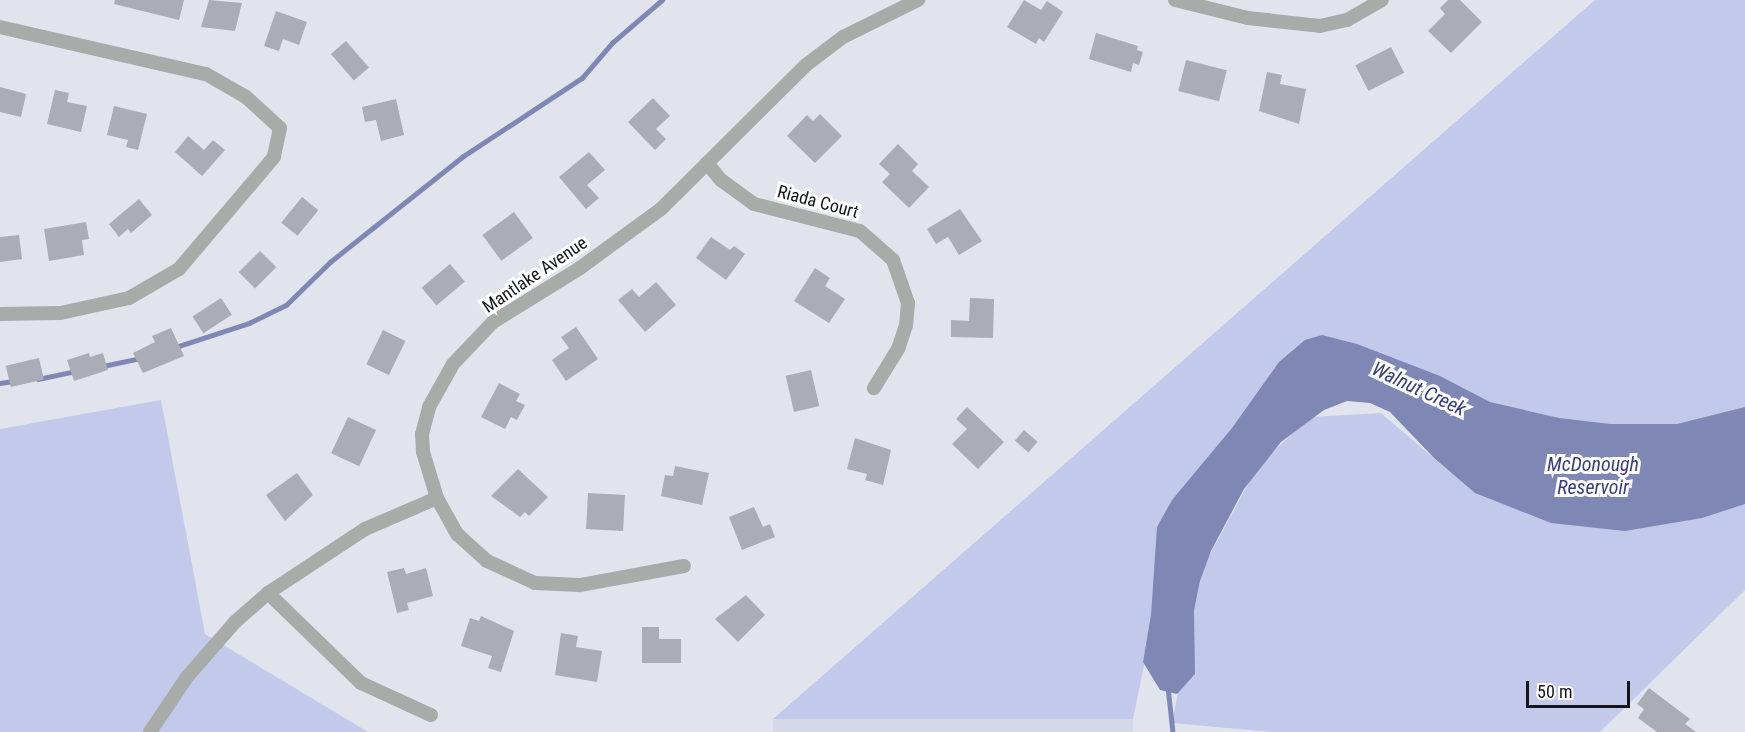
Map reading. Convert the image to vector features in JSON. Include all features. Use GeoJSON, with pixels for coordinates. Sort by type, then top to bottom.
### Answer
{"type":"FeatureCollection","features":[{"type":"Feature","properties":{"kind":"street","name":"Mantlake Avenue"},"geometry":{"type":"LineString","coordinates":[[684,566],[580,585],[535,582],[487,561],[457,534],[437,498],[422,434],[429,407],[453,364],[493,322],[580,268],[661,209],[806,65],[843,37],[918,0]]}},
{"type":"Feature","properties":{"kind":"street"},"geometry":{"type":"LineString","coordinates":[[1175,0],[1248,18],[1320,26],[1347,20],[1382,0]]}},
{"type":"Feature","properties":{"kind":"street"},"geometry":{"type":"LineString","coordinates":[[0,27],[206,74],[246,97],[280,128],[274,157],[179,269],[129,298],[61,314],[0,314]]}},
{"type":"Feature","properties":{"kind":"street","name":"Riada Court"},"geometry":{"type":"LineString","coordinates":[[707,163],[721,180],[754,204],[825,219],[860,231],[872,238],[893,260],[908,303],[906,325],[898,350],[874,388]]}},
{"type":"Feature","properties":{"kind":"street"},"geometry":{"type":"LineString","coordinates":[[150,732],[187,677],[236,622],[268,593],[365,529],[437,498]]}},
{"type":"Feature","properties":{"kind":"street"},"geometry":{"type":"LineString","coordinates":[[268,593],[361,683],[430,716]]}},
{"type":"Feature","properties":{"kind":"shaded area"},"geometry":{"type":"Polygon","coordinates":[[[1595,0],[1745,0],[1745,411],[1669,442],[1485,403],[1371,361],[1171,534],[1133,719],[773,719],[1595,0]]]}},
{"type":"Feature","properties":{"kind":"shaded area"},"geometry":{"type":"Polygon","coordinates":[[[161,400],[205,634],[368,732],[0,732],[0,429],[161,400]]]}},
{"type":"Feature","properties":{"kind":"shaded area"},"geometry":{"type":"Polygon","coordinates":[[[1381,413],[1451,473],[1745,492],[1745,590],[1600,732],[1271,732],[1172,723],[1203,567],[1258,466],[1310,417],[1381,413]]]}},
{"type":"Feature","properties":{"kind":"shaded area"},"geometry":{"type":"Polygon","coordinates":[[[773,719],[1133,719],[1133,732],[773,732],[773,719]]]}},
{"type":"Feature","properties":{"kind":"water","name":"McDonough Reservoir"},"geometry":{"type":"Polygon","coordinates":[[[1322,335],[1357,344],[1440,376],[1490,402],[1559,418],[1610,424],[1677,424],[1745,407],[1745,504],[1702,518],[1625,531],[1551,523],[1475,493],[1434,458],[1390,412],[1370,403],[1347,401],[1324,410],[1281,442],[1244,489],[1211,551],[1200,581],[1194,611],[1195,674],[1177,694],[1160,690],[1143,662],[1151,615],[1157,527],[1172,500],[1232,428],[1279,362],[1305,340],[1322,335]]]}},
{"type":"Feature","properties":{"kind":"building"},"geometry":{"type":"Polygon","coordinates":[[[115,0],[184,0],[179,20],[114,4],[115,0]]]}},
{"type":"Feature","properties":{"kind":"building"},"geometry":{"type":"Polygon","coordinates":[[[209,0],[242,3],[235,31],[201,27],[209,0]]]}},
{"type":"Feature","properties":{"kind":"building"},"geometry":{"type":"Polygon","coordinates":[[[1024,0],[1041,10],[1047,1],[1063,12],[1044,42],[1039,38],[1036,44],[1007,27],[1024,0]]]}},
{"type":"Feature","properties":{"kind":"building"},"geometry":{"type":"Polygon","coordinates":[[[1448,0],[1460,0],[1482,22],[1451,53],[1428,31],[1445,14],[1440,8],[1448,0]]]}},
{"type":"Feature","properties":{"kind":"building"},"geometry":{"type":"Polygon","coordinates":[[[276,11],[307,22],[299,45],[283,39],[279,51],[264,46],[276,11]]]}},
{"type":"Feature","properties":{"kind":"building"},"geometry":{"type":"Polygon","coordinates":[[[1096,33],[1138,46],[1137,50],[1143,52],[1139,65],[1133,63],[1131,72],[1089,59],[1096,33]]]}},
{"type":"Feature","properties":{"kind":"building"},"geometry":{"type":"Polygon","coordinates":[[[346,41],[369,67],[354,81],[331,54],[346,41]]]}},
{"type":"Feature","properties":{"kind":"building"},"geometry":{"type":"Polygon","coordinates":[[[1391,47],[1404,73],[1369,91],[1355,65],[1391,47]]]}},
{"type":"Feature","properties":{"kind":"building"},"geometry":{"type":"Polygon","coordinates":[[[1186,60],[1227,70],[1219,101],[1178,91],[1186,60]]]}},
{"type":"Feature","properties":{"kind":"building"},"geometry":{"type":"Polygon","coordinates":[[[1267,72],[1282,75],[1280,84],[1306,89],[1299,124],[1259,111],[1267,72]]]}},
{"type":"Feature","properties":{"kind":"building"},"geometry":{"type":"Polygon","coordinates":[[[0,87],[26,94],[21,117],[0,112],[0,87]]]}},
{"type":"Feature","properties":{"kind":"building"},"geometry":{"type":"Polygon","coordinates":[[[55,90],[69,93],[67,102],[87,106],[81,132],[47,124],[55,90]]]}},
{"type":"Feature","properties":{"kind":"building"},"geometry":{"type":"Polygon","coordinates":[[[653,98],[670,116],[656,129],[666,139],[655,150],[628,122],[653,98]]]}},
{"type":"Feature","properties":{"kind":"building"},"geometry":{"type":"Polygon","coordinates":[[[396,99],[404,135],[381,141],[376,120],[365,122],[362,107],[396,99]]]}},
{"type":"Feature","properties":{"kind":"building"},"geometry":{"type":"Polygon","coordinates":[[[114,106],[147,114],[138,150],[126,147],[128,140],[107,135],[114,106]]]}},
{"type":"Feature","properties":{"kind":"building"},"geometry":{"type":"Polygon","coordinates":[[[820,114],[842,136],[815,163],[787,136],[807,115],[813,121],[820,114]]]}},
{"type":"Feature","properties":{"kind":"building"},"geometry":{"type":"Polygon","coordinates":[[[188,136],[204,150],[213,140],[225,150],[202,176],[175,152],[188,136]]]}},
{"type":"Feature","properties":{"kind":"building"},"geometry":{"type":"Polygon","coordinates":[[[898,144],[918,164],[912,171],[929,187],[909,208],[882,182],[890,174],[879,164],[898,144]]]}},
{"type":"Feature","properties":{"kind":"building"},"geometry":{"type":"Polygon","coordinates":[[[589,152],[605,170],[587,185],[599,198],[586,209],[559,177],[589,152]]]}},
{"type":"Feature","properties":{"kind":"building"},"geometry":{"type":"Polygon","coordinates":[[[302,197],[318,210],[298,236],[281,223],[302,197]]]}},
{"type":"Feature","properties":{"kind":"building"},"geometry":{"type":"Polygon","coordinates":[[[139,199],[152,215],[131,233],[128,229],[119,237],[109,224],[139,199]]]}},
{"type":"Feature","properties":{"kind":"building"},"geometry":{"type":"Polygon","coordinates":[[[960,209],[982,241],[959,255],[948,237],[936,244],[927,229],[960,209]]]}},
{"type":"Feature","properties":{"kind":"building"},"geometry":{"type":"Polygon","coordinates":[[[514,212],[533,238],[501,261],[482,235],[514,212]]]}},
{"type":"Feature","properties":{"kind":"building"},"geometry":{"type":"Polygon","coordinates":[[[86,222],[89,239],[82,240],[84,255],[49,261],[44,229],[86,222]]]}},
{"type":"Feature","properties":{"kind":"building"},"geometry":{"type":"Polygon","coordinates":[[[19,235],[22,259],[0,262],[0,237],[19,235]]]}},
{"type":"Feature","properties":{"kind":"building"},"geometry":{"type":"Polygon","coordinates":[[[711,237],[730,250],[734,246],[745,254],[726,280],[696,258],[711,237]]]}},
{"type":"Feature","properties":{"kind":"building"},"geometry":{"type":"Polygon","coordinates":[[[260,251],[276,267],[255,288],[239,272],[260,251]]]}},
{"type":"Feature","properties":{"kind":"building"},"geometry":{"type":"Polygon","coordinates":[[[450,264],[465,282],[436,305],[422,288],[450,264]]]}},
{"type":"Feature","properties":{"kind":"building"},"geometry":{"type":"Polygon","coordinates":[[[815,268],[830,278],[825,286],[845,299],[829,323],[794,301],[815,268]]]}},
{"type":"Feature","properties":{"kind":"building"},"geometry":{"type":"Polygon","coordinates":[[[656,282],[676,305],[645,332],[618,300],[632,289],[639,297],[656,282]]]}},
{"type":"Feature","properties":{"kind":"building"},"geometry":{"type":"Polygon","coordinates":[[[221,298],[232,315],[203,333],[192,317],[221,298]]]}},
{"type":"Feature","properties":{"kind":"building"},"geometry":{"type":"Polygon","coordinates":[[[970,298],[994,299],[993,338],[951,337],[951,320],[969,321],[970,298]]]}},
{"type":"Feature","properties":{"kind":"building"},"geometry":{"type":"Polygon","coordinates":[[[576,327],[598,359],[566,381],[552,360],[569,348],[561,337],[576,327]]]}},
{"type":"Feature","properties":{"kind":"building"},"geometry":{"type":"Polygon","coordinates":[[[171,328],[184,356],[143,373],[133,353],[155,342],[152,336],[171,328]]]}},
{"type":"Feature","properties":{"kind":"building"},"geometry":{"type":"Polygon","coordinates":[[[383,330],[405,341],[389,375],[366,364],[383,330]]]}},
{"type":"Feature","properties":{"kind":"building"},"geometry":{"type":"Polygon","coordinates":[[[89,353],[90,357],[103,353],[108,370],[74,381],[67,360],[89,353]]]}},
{"type":"Feature","properties":{"kind":"building"},"geometry":{"type":"Polygon","coordinates":[[[39,358],[44,379],[11,387],[6,366],[39,358]]]}},
{"type":"Feature","properties":{"kind":"building"},"geometry":{"type":"Polygon","coordinates":[[[811,370],[819,406],[794,412],[786,376],[811,370]]]}},
{"type":"Feature","properties":{"kind":"building"},"geometry":{"type":"Polygon","coordinates":[[[499,383],[520,394],[516,401],[525,405],[517,420],[511,417],[505,429],[481,417],[499,383]]]}},
{"type":"Feature","properties":{"kind":"building"},"geometry":{"type":"Polygon","coordinates":[[[967,407],[1004,442],[978,469],[952,444],[967,429],[956,419],[967,407]]]}},
{"type":"Feature","properties":{"kind":"building"},"geometry":{"type":"Polygon","coordinates":[[[348,417],[376,430],[359,466],[331,453],[348,417]]]}},
{"type":"Feature","properties":{"kind":"building"},"geometry":{"type":"Polygon","coordinates":[[[1024,430],[1038,442],[1028,452],[1015,441],[1024,430]]]}},
{"type":"Feature","properties":{"kind":"building"},"geometry":{"type":"Polygon","coordinates":[[[855,438],[891,450],[883,485],[865,480],[867,474],[847,469],[855,438]]]}},
{"type":"Feature","properties":{"kind":"building"},"geometry":{"type":"Polygon","coordinates":[[[675,466],[709,473],[702,505],[661,496],[665,475],[673,476],[675,466]]]}},
{"type":"Feature","properties":{"kind":"building"},"geometry":{"type":"Polygon","coordinates":[[[518,469],[548,497],[529,516],[525,512],[520,517],[491,496],[518,469]]]}},
{"type":"Feature","properties":{"kind":"building"},"geometry":{"type":"Polygon","coordinates":[[[297,473],[313,495],[285,521],[266,495],[297,473]]]}},
{"type":"Feature","properties":{"kind":"building"},"geometry":{"type":"Polygon","coordinates":[[[588,493],[625,495],[623,531],[586,529],[588,493]]]}},
{"type":"Feature","properties":{"kind":"building"},"geometry":{"type":"Polygon","coordinates":[[[754,507],[763,527],[770,524],[775,537],[742,550],[729,517],[754,507]]]}},
{"type":"Feature","properties":{"kind":"building"},"geometry":{"type":"Polygon","coordinates":[[[404,568],[406,574],[426,568],[433,596],[407,603],[409,610],[397,613],[387,572],[404,568]]]}},
{"type":"Feature","properties":{"kind":"building"},"geometry":{"type":"Polygon","coordinates":[[[746,595],[765,615],[738,642],[715,619],[746,595]]]}},
{"type":"Feature","properties":{"kind":"building"},"geometry":{"type":"Polygon","coordinates":[[[481,616],[514,631],[501,672],[488,668],[492,656],[461,646],[470,618],[479,621],[481,616]]]}},
{"type":"Feature","properties":{"kind":"building"},"geometry":{"type":"Polygon","coordinates":[[[642,627],[659,627],[659,639],[681,639],[681,663],[642,663],[642,627]]]}},
{"type":"Feature","properties":{"kind":"building"},"geometry":{"type":"Polygon","coordinates":[[[561,633],[578,636],[576,647],[602,651],[597,682],[555,675],[561,633]]]}},
{"type":"Feature","properties":{"kind":"building"},"geometry":{"type":"Polygon","coordinates":[[[1649,688],[1690,719],[1685,724],[1696,732],[1657,732],[1638,718],[1644,709],[1637,704],[1649,688]]]}},
{"type":"Feature","properties":{"kind":"waterway"},"geometry":{"type":"LineString","coordinates":[[176,347],[249,323],[286,305],[330,262],[462,157],[582,78],[612,43],[662,0]]}},
{"type":"Feature","properties":{"kind":"waterway"},"geometry":{"type":"LineString","coordinates":[[103,366],[142,358]]}},
{"type":"Feature","properties":{"kind":"waterway"},"geometry":{"type":"LineString","coordinates":[[38,379],[77,371]]}},
{"type":"Feature","properties":{"kind":"waterway"},"geometry":{"type":"LineString","coordinates":[[0,383],[15,381]]}},
{"type":"Feature","properties":{"kind":"waterway","name":"Walnut Creek"},"geometry":{"type":"LineString","coordinates":[[1168,687],[1173,732]]}}]}
